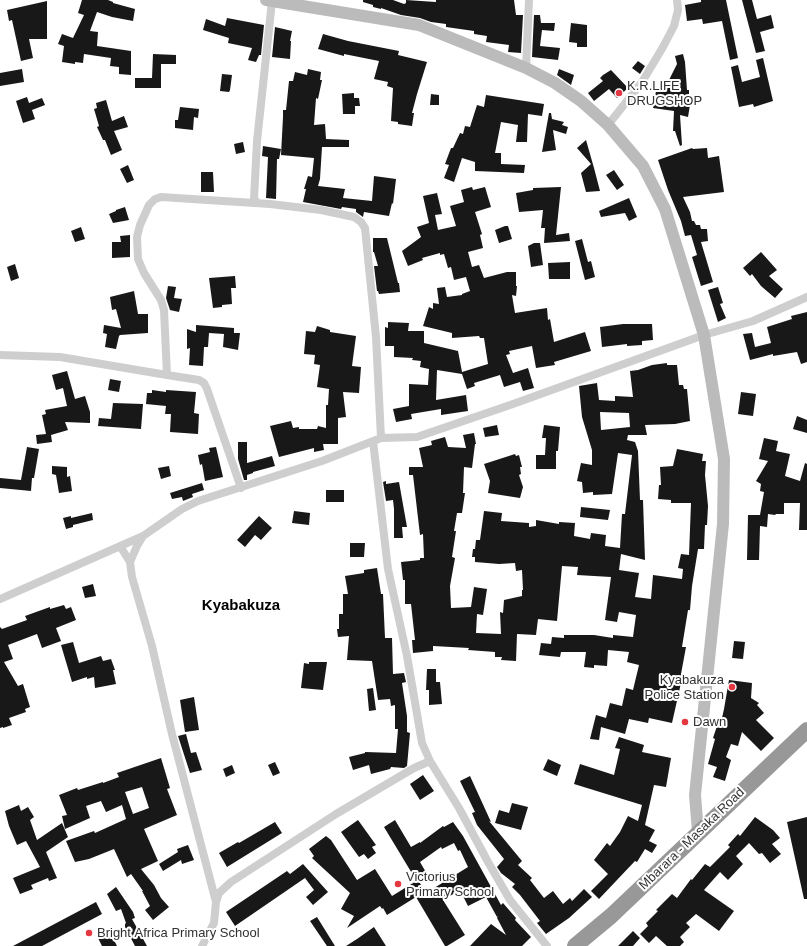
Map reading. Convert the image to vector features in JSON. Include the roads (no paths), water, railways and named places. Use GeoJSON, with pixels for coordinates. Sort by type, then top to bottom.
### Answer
{"type":"FeatureCollection","features":[{"type":"Feature","properties":{"kind":"highway","name":"Mbarara - Masaka Road"},"geometry":{"type":"LineString","coordinates":[[574,946],[611,916],[807,730]]}},
{"type":"Feature","properties":{"kind":"street"},"geometry":{"type":"LineString","coordinates":[[526,68],[529,0]]}},
{"type":"Feature","properties":{"kind":"street"},"geometry":{"type":"LineString","coordinates":[[608,125],[642,82],[663,47],[674,26],[678,10],[677,0]]}},
{"type":"Feature","properties":{"kind":"street"},"geometry":{"type":"LineString","coordinates":[[258,203],[254,199],[257,141],[269,1],[419,25],[526,68],[555,83],[581,101],[608,125],[644,166],[665,209],[704,335],[724,459],[723,524],[695,795],[698,832]]}},
{"type":"Feature","properties":{"kind":"street"},"geometry":{"type":"LineString","coordinates":[[167,374],[164,310],[161,300],[144,273],[138,259],[137,237],[140,225],[149,205],[155,199],[167,196],[258,203],[321,210],[354,217],[361,222],[365,228],[376,337],[381,438]]}},
{"type":"Feature","properties":{"kind":"street"},"geometry":{"type":"LineString","coordinates":[[0,599],[143,536],[182,508],[198,501],[322,461],[381,438],[417,437],[704,335],[753,321],[807,297]]}},
{"type":"Feature","properties":{"kind":"street"},"geometry":{"type":"LineString","coordinates":[[0,355],[60,357],[199,380],[204,383],[207,389],[241,488]]}},
{"type":"Feature","properties":{"kind":"street"},"geometry":{"type":"LineString","coordinates":[[373,441],[388,569],[407,656],[422,743],[430,761],[459,808],[510,900],[547,946]]}},
{"type":"Feature","properties":{"kind":"street"},"geometry":{"type":"LineString","coordinates":[[130,562],[143,536]]}},
{"type":"Feature","properties":{"kind":"street"},"geometry":{"type":"LineString","coordinates":[[120,546],[130,562],[132,577],[152,646],[172,734],[216,902]]}},
{"type":"Feature","properties":{"kind":"street"},"geometry":{"type":"LineString","coordinates":[[202,946],[214,923],[216,902],[219,893],[231,882],[336,814],[414,768],[430,761]]}},
{"type":"Feature","properties":{"kind":"place","name":"K.R.LIFE DRUGSHOP"},"geometry":{"type":"Point","coordinates":[619,93]}},
{"type":"Feature","properties":{"kind":"place","name":"Kyabakuza Police Station"},"geometry":{"type":"Point","coordinates":[732,687]}},
{"type":"Feature","properties":{"kind":"place","name":"Dawn"},"geometry":{"type":"Point","coordinates":[685,722]}},
{"type":"Feature","properties":{"kind":"place","name":"Victorius Primary School"},"geometry":{"type":"Point","coordinates":[398,884]}},
{"type":"Feature","properties":{"kind":"place","name":"Bright Africa Primary School"},"geometry":{"type":"Point","coordinates":[89,933]}},
{"type":"Feature","properties":{"kind":"district","name":"Kyabakuza"},"geometry":{"type":"Point","coordinates":[241,606]}}]}
